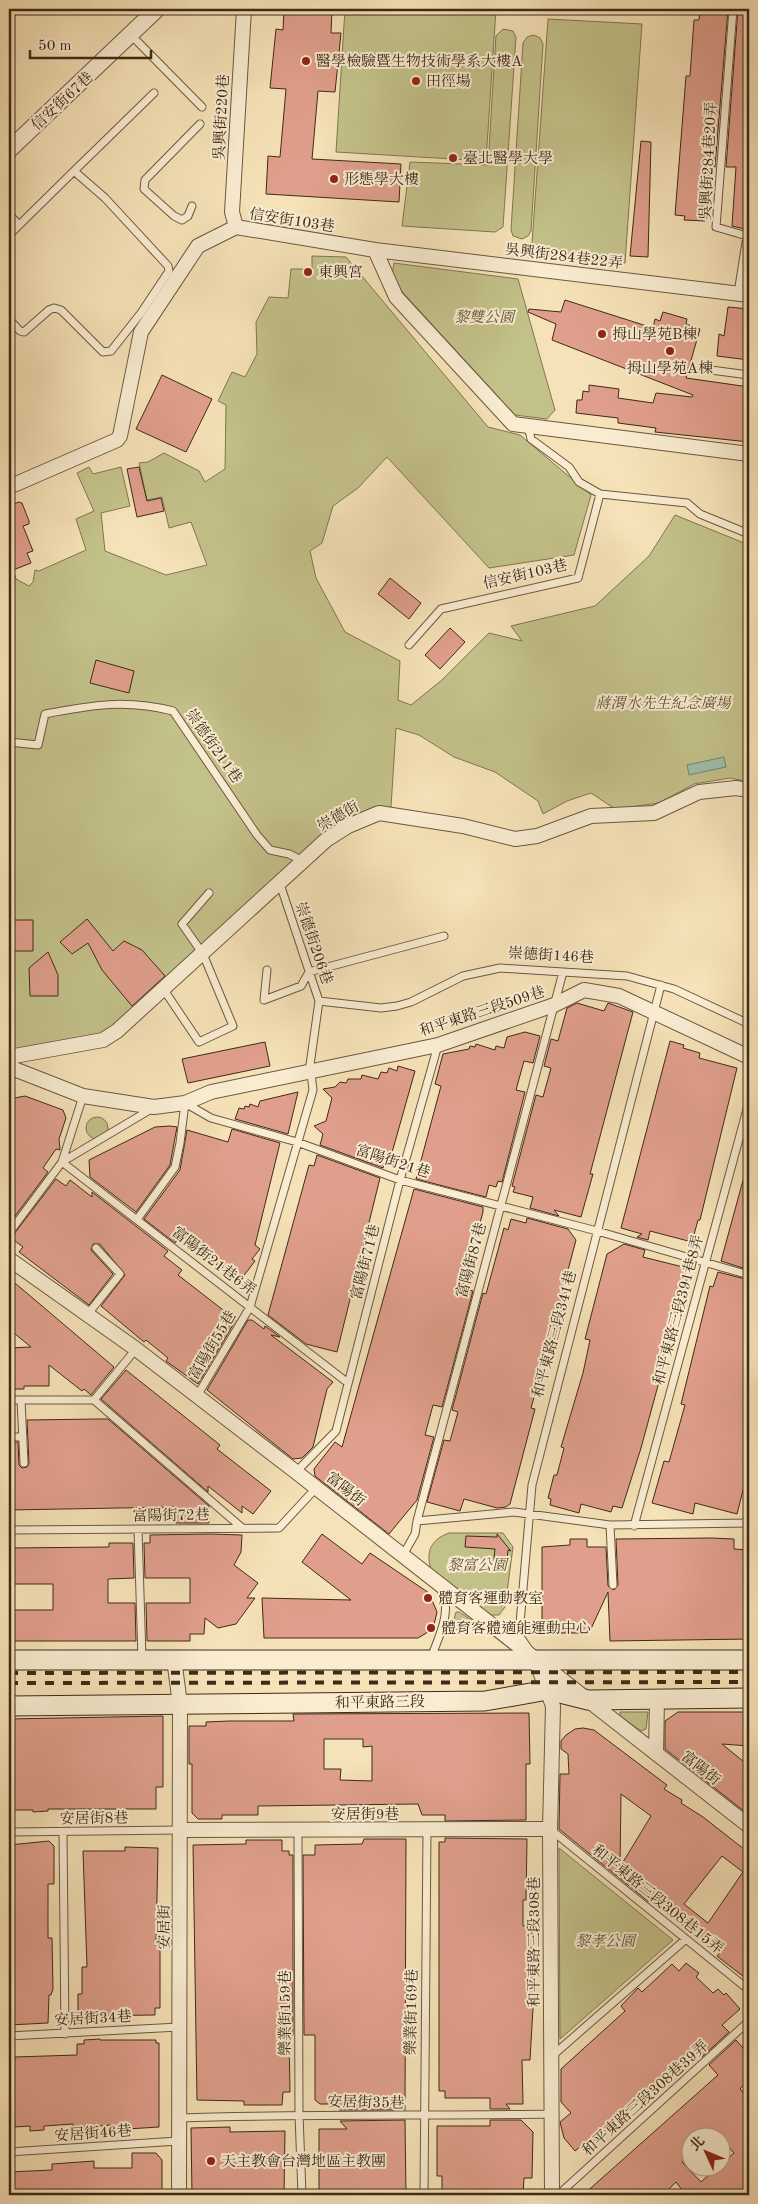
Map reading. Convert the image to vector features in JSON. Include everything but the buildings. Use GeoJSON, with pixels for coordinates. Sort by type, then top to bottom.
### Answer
{"type":"FeatureCollection","features":[{"type":"Feature","properties":{"kind":"main road"},"geometry":{"type":"LineString","coordinates":[[9,1660],[174,1658],[536,1661],[749,1660]]}},
{"type":"Feature","properties":{"kind":"main road","name":"和平東路三段"},"geometry":{"type":"LineString","coordinates":[[9,1706],[485,1701],[548,1690],[588,1700],[749,1698]]}},
{"type":"Feature","properties":{"kind":"street","name":"信安街67巷"},"geometry":{"type":"LineString","coordinates":[[9,150],[157,9]]}},
{"type":"Feature","properties":{"kind":"street","name":"吳興街220巷"},"geometry":{"type":"LineString","coordinates":[[236,227],[232,212],[244,9]]}},
{"type":"Feature","properties":{"kind":"street","name":"信安街103巷"},"geometry":{"type":"LineString","coordinates":[[9,487],[117,440],[141,332],[198,246],[236,227],[375,250]]}},
{"type":"Feature","properties":{"kind":"street","name":"吳興街284巷22弄"},"geometry":{"type":"LineString","coordinates":[[375,250],[744,294]]}},
{"type":"Feature","properties":{"kind":"street"},"geometry":{"type":"LineString","coordinates":[[375,250],[396,297],[513,424],[749,454]]}},
{"type":"Feature","properties":{"kind":"street","name":"崇德街"},"geometry":{"type":"LineString","coordinates":[[9,1057],[103,1040],[117,1031],[326,840],[348,826],[379,813],[463,826],[515,839],[537,836],[591,816],[654,812],[699,792],[736,788],[749,790]]}},
{"type":"Feature","properties":{"kind":"street","name":"和平東路三段509巷"},"geometry":{"type":"LineString","coordinates":[[184,1103],[211,1092],[438,1045],[554,1004],[584,990],[619,996],[749,1057]]}},
{"type":"Feature","properties":{"kind":"street"},"geometry":{"type":"LineString","coordinates":[[9,1067],[83,1096],[154,1107],[184,1103]]}},
{"type":"Feature","properties":{"kind":"street","name":"富陽街"},"geometry":{"type":"LineString","coordinates":[[9,1259],[136,1350],[317,1487],[490,1621],[536,1661],[749,1826]]}},
{"type":"Feature","properties":{"kind":"street","name":"安居街"},"geometry":{"type":"LineString","coordinates":[[174,1658],[180,1704],[179,2195]]}},
{"type":"Feature","properties":{"kind":"street","name":"和平東路三段341巷"},"geometry":{"type":"LineString","coordinates":[[536,1661],[548,1690]]}},
{"type":"Feature","properties":{"kind":"street","name":"和平東路三段308巷"},"geometry":{"type":"LineString","coordinates":[[548,1690],[553,1706],[550,1829],[552,2195]]}},
{"type":"Feature","properties":{"kind":"street"},"geometry":{"type":"LineString","coordinates":[[656,1753],[657,1699]]}},
{"type":"Feature","properties":{"kind":"street","name":"安居街9巷"},"geometry":{"type":"LineString","coordinates":[[180,1830],[550,1829]]}},
{"type":"Feature","properties":{"kind":"lane","name":"吳興街284巷20弄"},"geometry":{"type":"LineString","coordinates":[[732,9],[716,227],[747,236],[744,294]]}},
{"type":"Feature","properties":{"kind":"lane"},"geometry":{"type":"LineString","coordinates":[[131,35],[202,107]]}},
{"type":"Feature","properties":{"kind":"lane"},"geometry":{"type":"LineString","coordinates":[[9,235],[154,93]]}},
{"type":"Feature","properties":{"kind":"lane"},"geometry":{"type":"LineString","coordinates":[[192,206],[188,216],[182,220],[174,216],[144,189],[144,185],[145,180],[200,124]]}},
{"type":"Feature","properties":{"kind":"lane"},"geometry":{"type":"LineString","coordinates":[[9,319],[20,331],[24,332],[49,310],[54,308],[60,310],[103,352],[111,351],[141,313],[170,271],[168,266],[116,210],[74,171]]}},
{"type":"Feature","properties":{"kind":"lane"},"geometry":{"type":"LineString","coordinates":[[9,214],[19,225]]}},
{"type":"Feature","properties":{"kind":"lane"},"geometry":{"type":"LineString","coordinates":[[703,369],[749,376]]}},
{"type":"Feature","properties":{"kind":"lane"},"geometry":{"type":"LineString","coordinates":[[528,426],[531,439],[569,467],[579,482],[600,494],[687,503],[700,514],[749,534]]}},
{"type":"Feature","properties":{"kind":"lane","name":"信安街103巷"},"geometry":{"type":"LineString","coordinates":[[409,645],[441,609],[578,578],[600,494]]}},
{"type":"Feature","properties":{"kind":"lane","name":"崇德街211巷"},"geometry":{"type":"LineString","coordinates":[[9,742],[38,745],[45,714],[92,705],[108,703],[173,711],[257,835],[270,850],[289,854],[303,861]]}},
{"type":"Feature","properties":{"kind":"lane","name":"崇德街206巷"},"geometry":{"type":"LineString","coordinates":[[280,884],[319,1002],[310,1071],[313,1090],[297,1142]]}},
{"type":"Feature","properties":{"kind":"lane"},"geometry":{"type":"LineString","coordinates":[[164,990],[199,1042],[234,1026],[203,954],[182,924],[209,893]]}},
{"type":"Feature","properties":{"kind":"lane"},"geometry":{"type":"LineString","coordinates":[[267,970],[264,1000],[301,986],[309,972],[444,936]]}},
{"type":"Feature","properties":{"kind":"lane","name":"崇德街146巷"},"geometry":{"type":"LineString","coordinates":[[319,1002],[381,1008],[396,1006],[411,1002],[463,976],[500,968],[627,976],[674,989],[749,1024]]}},
{"type":"Feature","properties":{"kind":"lane","name":"富陽街87巷"},"geometry":{"type":"LineString","coordinates":[[403,1555],[415,1534],[500,1205],[563,972]]}},
{"type":"Feature","properties":{"kind":"lane","name":"和平東路三段341巷"},"geometry":{"type":"LineString","coordinates":[[536,1661],[519,1635],[532,1485],[661,985]]}},
{"type":"Feature","properties":{"kind":"lane","name":"富陽街71巷"},"geometry":{"type":"LineString","coordinates":[[296,1472],[336,1431],[400,1180],[438,1045]]}},
{"type":"Feature","properties":{"kind":"lane"},"geometry":{"type":"LineString","coordinates":[[9,1233],[62,1162],[83,1096]]}},
{"type":"Feature","properties":{"kind":"lane","name":"和平東路三段391巷8弄"},"geometry":{"type":"LineString","coordinates":[[634,1526],[749,1102]]}},
{"type":"Feature","properties":{"kind":"lane"},"geometry":{"type":"LineString","coordinates":[[138,1218],[175,1167],[180,1143],[184,1103]]}},
{"type":"Feature","properties":{"kind":"lane","name":"富陽街21巷"},"geometry":{"type":"LineString","coordinates":[[184,1103],[211,1118],[297,1142],[400,1180],[598,1231],[749,1275]]}},
{"type":"Feature","properties":{"kind":"lane"},"geometry":{"type":"LineString","coordinates":[[62,1162],[154,1107]]}},
{"type":"Feature","properties":{"kind":"lane","name":"富陽街55巷"},"geometry":{"type":"LineString","coordinates":[[197,1396],[250,1307],[297,1142]]}},
{"type":"Feature","properties":{"kind":"lane","name":"富陽街21巷6弄"},"geometry":{"type":"LineString","coordinates":[[62,1162],[138,1218],[348,1383]]}},
{"type":"Feature","properties":{"kind":"lane"},"geometry":{"type":"LineString","coordinates":[[87,1315],[120,1274],[96,1248]]}},
{"type":"Feature","properties":{"kind":"lane"},"geometry":{"type":"LineString","coordinates":[[94,1400],[136,1350]]}},
{"type":"Feature","properties":{"kind":"lane"},"geometry":{"type":"LineString","coordinates":[[9,1400],[94,1400],[241,1527]]}},
{"type":"Feature","properties":{"kind":"lane"},"geometry":{"type":"LineString","coordinates":[[21,1400],[24,1463]]}},
{"type":"Feature","properties":{"kind":"lane"},"geometry":{"type":"LineString","coordinates":[[9,1437],[23,1437]]}},
{"type":"Feature","properties":{"kind":"lane","name":"富陽街72巷"},"geometry":{"type":"LineString","coordinates":[[9,1530],[279,1528],[317,1487]]}},
{"type":"Feature","properties":{"kind":"lane"},"geometry":{"type":"LineString","coordinates":[[417,1521],[514,1512],[610,1525],[749,1523]]}},
{"type":"Feature","properties":{"kind":"lane"},"geometry":{"type":"LineString","coordinates":[[610,1525],[612,1585]]}},
{"type":"Feature","properties":{"kind":"lane"},"geometry":{"type":"LineString","coordinates":[[138,1529],[142,1659]]}},
{"type":"Feature","properties":{"kind":"lane"},"geometry":{"type":"LineString","coordinates":[[430,1660],[445,1617],[447,1600],[436,1581]]}},
{"type":"Feature","properties":{"kind":"lane","name":"和平東路三段308巷15弄"},"geometry":{"type":"LineString","coordinates":[[550,1829],[749,1990]]}},
{"type":"Feature","properties":{"kind":"lane","name":"安居街8巷"},"geometry":{"type":"LineString","coordinates":[[9,1832],[180,1830]]}},
{"type":"Feature","properties":{"kind":"lane","name":"樂業街169巷"},"geometry":{"type":"LineString","coordinates":[[424,2195],[423,2116],[427,1830]]}},
{"type":"Feature","properties":{"kind":"lane","name":"樂業街159巷"},"geometry":{"type":"LineString","coordinates":[[298,1831],[299,2114],[302,2195]]}},
{"type":"Feature","properties":{"kind":"lane"},"geometry":{"type":"LineString","coordinates":[[64,1832],[65,2034]]}},
{"type":"Feature","properties":{"kind":"lane"},"geometry":{"type":"LineString","coordinates":[[552,2056],[686,1939]]}},
{"type":"Feature","properties":{"kind":"lane","name":"和平東路三段308巷39弄"},"geometry":{"type":"LineString","coordinates":[[558,2195],[749,2021]]}},
{"type":"Feature","properties":{"kind":"lane","name":"安居街34巷"},"geometry":{"type":"LineString","coordinates":[[9,2036],[179,2027]]}},
{"type":"Feature","properties":{"kind":"lane","name":"安居街35巷"},"geometry":{"type":"LineString","coordinates":[[180,2118],[299,2114],[423,2116],[552,2114]]}},
{"type":"Feature","properties":{"kind":"lane","name":"安居街46巷"},"geometry":{"type":"LineString","coordinates":[[9,2152],[178,2141]]}},
{"type":"Feature","properties":{"kind":"green space","name":"田徑場"},"geometry":{"type":"Polygon","coordinates":[[[345,9],[496,9],[486,161],[336,152],[345,9]]]}},
{"type":"Feature","properties":{"kind":"green space"},"geometry":{"type":"Polygon","coordinates":[[[548,19],[642,24],[625,263],[531,257],[548,19]]]}},
{"type":"Feature","properties":{"kind":"green space"},"geometry":{"type":"Polygon","coordinates":[[[503,29],[513,31],[516,37],[503,227],[495,232],[402,226],[410,162],[488,165],[496,36],[503,29]]]}},
{"type":"Feature","properties":{"kind":"green space"},"geometry":{"type":"Polygon","coordinates":[[[534,35],[540,38],[543,44],[531,231],[528,236],[522,239],[513,236],[511,230],[523,43],[527,37],[534,35]]]}},
{"type":"Feature","properties":{"kind":"green space","name":"蔣渭水先生紀念廣場"},"geometry":{"type":"Polygon","coordinates":[[[312,256],[346,257],[488,427],[520,435],[591,495],[574,555],[489,568],[387,457],[358,488],[333,506],[322,543],[310,551],[316,578],[345,632],[400,661],[398,700],[411,705],[442,680],[489,633],[522,641],[511,626],[595,606],[649,556],[675,515],[749,545],[749,782],[730,778],[694,784],[659,803],[615,809],[591,793],[567,801],[543,814],[538,801],[495,772],[454,757],[419,735],[396,728],[391,807],[322,839],[102,1037],[9,1058],[9,569],[16,579],[29,586],[33,582],[35,570],[39,571],[86,550],[76,519],[94,511],[77,473],[89,467],[93,474],[121,467],[130,506],[101,513],[105,551],[166,575],[207,565],[191,522],[169,528],[162,497],[147,500],[139,463],[148,462],[164,453],[199,471],[205,482],[225,469],[226,405],[218,401],[232,372],[245,377],[257,354],[256,322],[269,297],[288,298],[291,269],[312,269],[312,256]]]}},
{"type":"Feature","properties":{"kind":"green space","name":"黎雙公園"},"geometry":{"type":"Polygon","coordinates":[[[394,263],[518,279],[555,410],[547,419],[515,415],[396,285],[392,275],[394,263]]]}},
{"type":"Feature","properties":{"kind":"green space"},"geometry":{"type":"Polygon","coordinates":[[[97,1117],[105,1120],[108,1128],[105,1136],[97,1139],[89,1136],[86,1128],[89,1120],[97,1117]]]}},
{"type":"Feature","properties":{"kind":"green space","name":"黎富公園"},"geometry":{"type":"Polygon","coordinates":[[[449,1533],[503,1533],[513,1547],[505,1607],[499,1615],[489,1615],[431,1569],[429,1557],[431,1546],[438,1539],[449,1533]]]}},
{"type":"Feature","properties":{"kind":"green space"},"geometry":{"type":"Polygon","coordinates":[[[456,1612],[459,1612],[482,1627],[451,1630],[456,1612]]]}},
{"type":"Feature","properties":{"kind":"green space"},"geometry":{"type":"Polygon","coordinates":[[[620,1712],[648,1712],[646,1729],[641,1731],[620,1716],[620,1712]]]}},
{"type":"Feature","properties":{"kind":"green space","name":"黎孝公園"},"geometry":{"type":"Polygon","coordinates":[[[559,1848],[673,1940],[560,2039],[559,1848]]]}},
{"type":"Feature","properties":{"kind":"shaded area"},"geometry":{"type":"Polygon","coordinates":[[[724,757],[726,767],[689,775],[687,765],[724,757]]]}},
{"type":"Feature","properties":{"kind":"railway"},"geometry":{"type":"LineString","coordinates":[[9,1673],[749,1672]]}},
{"type":"Feature","properties":{"kind":"railway"},"geometry":{"type":"LineString","coordinates":[[9,1683],[749,1682]]}},
{"type":"Feature","properties":{"kind":"place","name":"醫學檢驗暨生物技術學系大樓A"},"geometry":{"type":"Point","coordinates":[306,61]}},
{"type":"Feature","properties":{"kind":"place","name":"田徑場"},"geometry":{"type":"Point","coordinates":[416,81]}},
{"type":"Feature","properties":{"kind":"place","name":"臺北醫學大學"},"geometry":{"type":"Point","coordinates":[453,158]}},
{"type":"Feature","properties":{"kind":"place","name":"形態學大樓"},"geometry":{"type":"Point","coordinates":[334,179]}},
{"type":"Feature","properties":{"kind":"place","name":"東興宮"},"geometry":{"type":"Point","coordinates":[308,272]}},
{"type":"Feature","properties":{"kind":"place","name":"拇山學苑B棟"},"geometry":{"type":"Point","coordinates":[602,334]}},
{"type":"Feature","properties":{"kind":"place","name":"拇山學苑A棟"},"geometry":{"type":"Point","coordinates":[670,351]}},
{"type":"Feature","properties":{"kind":"place","name":"體育客運動教室"},"geometry":{"type":"Point","coordinates":[428,1598]}},
{"type":"Feature","properties":{"kind":"place","name":"體育客體適能運動中心"},"geometry":{"type":"Point","coordinates":[431,1628]}},
{"type":"Feature","properties":{"kind":"place","name":"天主教會台灣地區主教團"},"geometry":{"type":"Point","coordinates":[211,2161]}}]}
